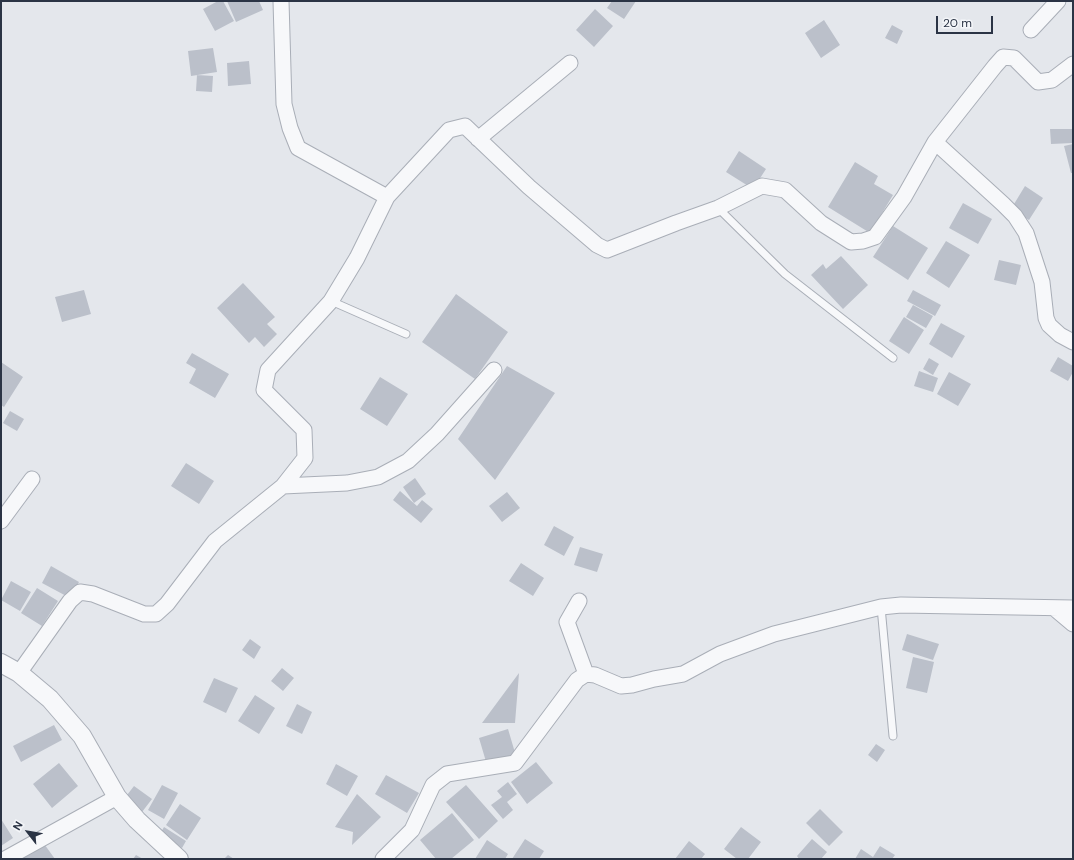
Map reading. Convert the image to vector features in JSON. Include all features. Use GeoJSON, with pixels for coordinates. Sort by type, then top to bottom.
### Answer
{"type":"FeatureCollection","features":[{"type":"Feature","properties":{"kind":"street"},"geometry":{"type":"LineString","coordinates":[[281,1],[284,104],[290,128],[298,148],[387,197]]}},
{"type":"Feature","properties":{"kind":"street"},"geometry":{"type":"LineString","coordinates":[[1031,30],[1058,1]]}},
{"type":"Feature","properties":{"kind":"street"},"geometry":{"type":"LineString","coordinates":[[18,673],[70,601],[80,592],[93,594],[144,614],[156,614],[167,604],[215,541],[283,486],[305,458],[304,430],[264,390],[268,370],[331,301],[357,258],[387,197],[449,130],[465,126],[529,187],[597,245],[607,250],[718,208],[762,186],[785,190],[821,223],[851,242],[863,241],[875,237],[904,197],[935,142],[1003,57],[1014,58],[1038,82],[1052,80],[1073,64]]}},
{"type":"Feature","properties":{"kind":"street"},"geometry":{"type":"LineString","coordinates":[[478,139],[570,63]]}},
{"type":"Feature","properties":{"kind":"street"},"geometry":{"type":"LineString","coordinates":[[935,142],[1015,216],[1026,233],[1042,282],[1046,318],[1049,325],[1060,335],[1073,342]]}},
{"type":"Feature","properties":{"kind":"street"},"geometry":{"type":"LineString","coordinates":[[283,486],[347,483],[378,477],[390,471],[408,461],[437,434],[494,370]]}},
{"type":"Feature","properties":{"kind":"street"},"geometry":{"type":"LineString","coordinates":[[1,521],[32,479]]}},
{"type":"Feature","properties":{"kind":"street"},"geometry":{"type":"LineString","coordinates":[[579,601],[567,622],[586,674]]}},
{"type":"Feature","properties":{"kind":"street"},"geometry":{"type":"LineString","coordinates":[[383,859],[412,830],[433,785],[447,774],[515,763],[577,680],[586,674],[595,675],[621,686],[683,674],[720,654],[774,634],[882,607],[901,605],[1073,608]]}},
{"type":"Feature","properties":{"kind":"street"},"geometry":{"type":"LineString","coordinates":[[1054,608],[1073,624]]}},
{"type":"Feature","properties":{"kind":"street"},"geometry":{"type":"LineString","coordinates":[[1,663],[18,673],[50,699],[82,736],[117,798],[137,820],[179,859]]}},
{"type":"Feature","properties":{"kind":"street"},"geometry":{"type":"LineString","coordinates":[[5,859],[117,798]]}},
{"type":"Feature","properties":{"kind":"lane"},"geometry":{"type":"LineString","coordinates":[[718,208],[785,274],[893,358]]}},
{"type":"Feature","properties":{"kind":"lane"},"geometry":{"type":"LineString","coordinates":[[331,301],[406,334]]}},
{"type":"Feature","properties":{"kind":"lane"},"geometry":{"type":"LineString","coordinates":[[882,607],[893,736]]}},
{"type":"Feature","properties":{"kind":"building"},"geometry":{"type":"Polygon","coordinates":[[[218,1],[223,1],[234,21],[215,31],[203,9],[218,1]]]}},
{"type":"Feature","properties":{"kind":"building"},"geometry":{"type":"Polygon","coordinates":[[[227,1],[259,1],[263,10],[236,22],[227,1]]]}},
{"type":"Feature","properties":{"kind":"building"},"geometry":{"type":"Polygon","coordinates":[[[612,1],[636,1],[624,19],[607,8],[612,1]]]}},
{"type":"Feature","properties":{"kind":"building"},"geometry":{"type":"Polygon","coordinates":[[[595,9],[613,26],[594,47],[576,30],[595,9]]]}},
{"type":"Feature","properties":{"kind":"building"},"geometry":{"type":"Polygon","coordinates":[[[824,20],[840,45],[821,58],[805,33],[824,20]]]}},
{"type":"Feature","properties":{"kind":"building"},"geometry":{"type":"Polygon","coordinates":[[[892,25],[903,31],[897,44],[885,38],[892,25]]]}},
{"type":"Feature","properties":{"kind":"building"},"geometry":{"type":"Polygon","coordinates":[[[213,48],[217,72],[191,76],[188,51],[213,48]]]}},
{"type":"Feature","properties":{"kind":"building"},"geometry":{"type":"Polygon","coordinates":[[[249,61],[251,84],[228,86],[227,63],[249,61]]]}},
{"type":"Feature","properties":{"kind":"building"},"geometry":{"type":"Polygon","coordinates":[[[197,75],[213,76],[212,92],[196,91],[197,75]]]}},
{"type":"Feature","properties":{"kind":"building"},"geometry":{"type":"Polygon","coordinates":[[[1050,129],[1073,129],[1073,143],[1051,144],[1050,129]]]}},
{"type":"Feature","properties":{"kind":"building"},"geometry":{"type":"Polygon","coordinates":[[[1073,144],[1073,173],[1071,173],[1064,146],[1073,144]]]}},
{"type":"Feature","properties":{"kind":"building"},"geometry":{"type":"Polygon","coordinates":[[[739,151],[766,169],[753,189],[726,172],[739,151]]]}},
{"type":"Feature","properties":{"kind":"building"},"geometry":{"type":"Polygon","coordinates":[[[855,162],[878,176],[874,184],[893,195],[870,233],[828,207],[855,162]]]}},
{"type":"Feature","properties":{"kind":"building"},"geometry":{"type":"Polygon","coordinates":[[[1025,186],[1043,198],[1029,220],[1011,209],[1025,186]]]}},
{"type":"Feature","properties":{"kind":"building"},"geometry":{"type":"Polygon","coordinates":[[[963,203],[992,219],[978,244],[949,228],[963,203]]]}},
{"type":"Feature","properties":{"kind":"building"},"geometry":{"type":"Polygon","coordinates":[[[893,226],[928,248],[908,280],[873,257],[893,226]]]}},
{"type":"Feature","properties":{"kind":"building"},"geometry":{"type":"Polygon","coordinates":[[[946,241],[970,255],[949,288],[926,273],[946,241]]]}},
{"type":"Feature","properties":{"kind":"building"},"geometry":{"type":"Polygon","coordinates":[[[841,256],[868,285],[843,309],[811,275],[823,264],[826,269],[841,256]]]}},
{"type":"Feature","properties":{"kind":"building"},"geometry":{"type":"Polygon","coordinates":[[[999,260],[1021,265],[1016,285],[994,280],[999,260]]]}},
{"type":"Feature","properties":{"kind":"building"},"geometry":{"type":"Polygon","coordinates":[[[243,283],[275,317],[267,324],[277,334],[264,347],[255,337],[249,343],[217,308],[243,283]]]}},
{"type":"Feature","properties":{"kind":"building"},"geometry":{"type":"Polygon","coordinates":[[[84,290],[91,314],[62,322],[55,297],[84,290]]]}},
{"type":"Feature","properties":{"kind":"building"},"geometry":{"type":"Polygon","coordinates":[[[913,290],[941,305],[935,316],[907,301],[913,290]]]}},
{"type":"Feature","properties":{"kind":"building"},"geometry":{"type":"Polygon","coordinates":[[[456,294],[508,332],[475,379],[422,342],[456,294]]]}},
{"type":"Feature","properties":{"kind":"building"},"geometry":{"type":"Polygon","coordinates":[[[913,305],[933,316],[926,328],[906,317],[913,305]]]}},
{"type":"Feature","properties":{"kind":"building"},"geometry":{"type":"Polygon","coordinates":[[[904,317],[924,330],[909,354],[889,341],[904,317]]]}},
{"type":"Feature","properties":{"kind":"building"},"geometry":{"type":"Polygon","coordinates":[[[941,323],[965,336],[952,358],[929,344],[941,323]]]}},
{"type":"Feature","properties":{"kind":"building"},"geometry":{"type":"Polygon","coordinates":[[[192,353],[229,374],[215,398],[189,383],[196,369],[186,363],[192,353]]]}},
{"type":"Feature","properties":{"kind":"building"},"geometry":{"type":"Polygon","coordinates":[[[1058,357],[1073,366],[1073,372],[1068,381],[1050,371],[1058,357]]]}},
{"type":"Feature","properties":{"kind":"building"},"geometry":{"type":"Polygon","coordinates":[[[929,358],[939,364],[933,375],[923,369],[929,358]]]}},
{"type":"Feature","properties":{"kind":"building"},"geometry":{"type":"Polygon","coordinates":[[[1,362],[23,377],[4,407],[1,405],[1,362]]]}},
{"type":"Feature","properties":{"kind":"building"},"geometry":{"type":"Polygon","coordinates":[[[507,366],[555,393],[495,480],[458,439],[507,366]]]}},
{"type":"Feature","properties":{"kind":"building"},"geometry":{"type":"Polygon","coordinates":[[[919,371],[938,378],[933,392],[914,386],[919,371]]]}},
{"type":"Feature","properties":{"kind":"building"},"geometry":{"type":"Polygon","coordinates":[[[949,372],[971,384],[958,406],[937,394],[949,372]]]}},
{"type":"Feature","properties":{"kind":"building"},"geometry":{"type":"Polygon","coordinates":[[[380,377],[408,394],[387,426],[360,409],[380,377]]]}},
{"type":"Feature","properties":{"kind":"building"},"geometry":{"type":"Polygon","coordinates":[[[10,411],[24,419],[17,431],[3,423],[10,411]]]}},
{"type":"Feature","properties":{"kind":"building"},"geometry":{"type":"Polygon","coordinates":[[[186,463],[214,481],[199,504],[171,486],[186,463]]]}},
{"type":"Feature","properties":{"kind":"building"},"geometry":{"type":"Polygon","coordinates":[[[415,478],[426,494],[414,503],[403,487],[415,478]]]}},
{"type":"Feature","properties":{"kind":"building"},"geometry":{"type":"Polygon","coordinates":[[[400,491],[417,506],[422,500],[433,509],[421,523],[393,500],[400,491]]]}},
{"type":"Feature","properties":{"kind":"building"},"geometry":{"type":"Polygon","coordinates":[[[507,492],[520,508],[502,522],[489,506],[507,492]]]}},
{"type":"Feature","properties":{"kind":"building"},"geometry":{"type":"Polygon","coordinates":[[[554,526],[574,537],[564,556],[544,545],[554,526]]]}},
{"type":"Feature","properties":{"kind":"building"},"geometry":{"type":"Polygon","coordinates":[[[580,547],[603,554],[597,572],[574,565],[580,547]]]}},
{"type":"Feature","properties":{"kind":"building"},"geometry":{"type":"Polygon","coordinates":[[[521,563],[544,578],[533,596],[509,581],[521,563]]]}},
{"type":"Feature","properties":{"kind":"building"},"geometry":{"type":"Polygon","coordinates":[[[51,566],[79,582],[70,598],[42,583],[51,566]]]}},
{"type":"Feature","properties":{"kind":"building"},"geometry":{"type":"Polygon","coordinates":[[[11,581],[31,592],[20,611],[1,600],[11,581]]]}},
{"type":"Feature","properties":{"kind":"building"},"geometry":{"type":"Polygon","coordinates":[[[37,588],[58,601],[42,626],[21,613],[37,588]]]}},
{"type":"Feature","properties":{"kind":"building"},"geometry":{"type":"Polygon","coordinates":[[[907,634],[939,644],[933,660],[902,650],[907,634]]]}},
{"type":"Feature","properties":{"kind":"building"},"geometry":{"type":"Polygon","coordinates":[[[250,639],[261,647],[254,659],[242,650],[250,639]]]}},
{"type":"Feature","properties":{"kind":"building"},"geometry":{"type":"Polygon","coordinates":[[[913,657],[934,662],[927,693],[906,688],[913,657]]]}},
{"type":"Feature","properties":{"kind":"building"},"geometry":{"type":"Polygon","coordinates":[[[282,668],[294,678],[283,691],[271,681],[282,668]]]}},
{"type":"Feature","properties":{"kind":"building"},"geometry":{"type":"Polygon","coordinates":[[[519,673],[515,723],[482,723],[519,673]]]}},
{"type":"Feature","properties":{"kind":"building"},"geometry":{"type":"Polygon","coordinates":[[[214,678],[238,688],[226,713],[203,702],[214,678]]]}},
{"type":"Feature","properties":{"kind":"building"},"geometry":{"type":"Polygon","coordinates":[[[255,695],[275,708],[259,734],[238,721],[255,695]]]}},
{"type":"Feature","properties":{"kind":"building"},"geometry":{"type":"Polygon","coordinates":[[[297,704],[312,712],[302,734],[286,726],[297,704]]]}},
{"type":"Feature","properties":{"kind":"building"},"geometry":{"type":"Polygon","coordinates":[[[54,725],[62,740],[21,762],[13,746],[54,725]]]}},
{"type":"Feature","properties":{"kind":"building"},"geometry":{"type":"Polygon","coordinates":[[[508,729],[516,756],[487,765],[479,738],[508,729]]]}},
{"type":"Feature","properties":{"kind":"building"},"geometry":{"type":"Polygon","coordinates":[[[876,744],[885,750],[877,762],[868,755],[876,744]]]}},
{"type":"Feature","properties":{"kind":"building"},"geometry":{"type":"Polygon","coordinates":[[[536,762],[553,783],[527,804],[511,782],[536,762]]]}},
{"type":"Feature","properties":{"kind":"building"},"geometry":{"type":"Polygon","coordinates":[[[59,763],[78,786],[52,808],[33,784],[59,763]]]}},
{"type":"Feature","properties":{"kind":"building"},"geometry":{"type":"Polygon","coordinates":[[[336,764],[358,776],[347,796],[326,784],[336,764]]]}},
{"type":"Feature","properties":{"kind":"building"},"geometry":{"type":"Polygon","coordinates":[[[386,775],[419,793],[407,813],[375,794],[386,775]]]}},
{"type":"Feature","properties":{"kind":"building"},"geometry":{"type":"Polygon","coordinates":[[[508,782],[517,794],[507,802],[513,810],[503,819],[491,805],[502,797],[497,791],[508,782]]]}},
{"type":"Feature","properties":{"kind":"building"},"geometry":{"type":"Polygon","coordinates":[[[162,785],[178,793],[164,819],[148,810],[162,785]]]}},
{"type":"Feature","properties":{"kind":"building"},"geometry":{"type":"Polygon","coordinates":[[[466,785],[498,821],[479,839],[446,802],[466,785]]]}},
{"type":"Feature","properties":{"kind":"building"},"geometry":{"type":"Polygon","coordinates":[[[134,786],[152,799],[142,812],[124,799],[134,786]]]}},
{"type":"Feature","properties":{"kind":"building"},"geometry":{"type":"Polygon","coordinates":[[[357,794],[381,817],[352,845],[353,832],[335,827],[357,794]]]}},
{"type":"Feature","properties":{"kind":"building"},"geometry":{"type":"Polygon","coordinates":[[[180,804],[201,818],[187,840],[166,825],[180,804]]]}},
{"type":"Feature","properties":{"kind":"building"},"geometry":{"type":"Polygon","coordinates":[[[820,809],[843,832],[829,846],[806,823],[820,809]]]}},
{"type":"Feature","properties":{"kind":"building"},"geometry":{"type":"Polygon","coordinates":[[[452,813],[474,840],[451,859],[436,859],[420,840],[452,813]]]}},
{"type":"Feature","properties":{"kind":"building"},"geometry":{"type":"Polygon","coordinates":[[[1,819],[13,838],[1,846],[1,819]]]}},
{"type":"Feature","properties":{"kind":"building"},"geometry":{"type":"Polygon","coordinates":[[[164,827],[186,841],[182,848],[160,834],[164,827]]]}},
{"type":"Feature","properties":{"kind":"building"},"geometry":{"type":"Polygon","coordinates":[[[741,827],[761,842],[748,859],[737,859],[724,849],[741,827]]]}},
{"type":"Feature","properties":{"kind":"building"},"geometry":{"type":"Polygon","coordinates":[[[525,839],[544,851],[539,859],[512,859],[525,839]]]}},
{"type":"Feature","properties":{"kind":"building"},"geometry":{"type":"Polygon","coordinates":[[[812,839],[827,852],[821,859],[799,859],[797,856],[812,839]]]}},
{"type":"Feature","properties":{"kind":"building"},"geometry":{"type":"Polygon","coordinates":[[[487,840],[508,854],[505,859],[475,859],[487,840]]]}},
{"type":"Feature","properties":{"kind":"building"},"geometry":{"type":"Polygon","coordinates":[[[42,841],[55,859],[18,859],[42,841]]]}},
{"type":"Feature","properties":{"kind":"building"},"geometry":{"type":"Polygon","coordinates":[[[689,841],[705,854],[701,859],[675,859],[689,841]]]}},
{"type":"Feature","properties":{"kind":"building"},"geometry":{"type":"Polygon","coordinates":[[[880,846],[895,855],[892,859],[855,859],[861,849],[873,857],[880,846]]]}},
{"type":"Feature","properties":{"kind":"building"},"geometry":{"type":"Polygon","coordinates":[[[136,855],[143,859],[133,859],[136,855]]]}},
{"type":"Feature","properties":{"kind":"building"},"geometry":{"type":"Polygon","coordinates":[[[228,855],[234,859],[224,859],[228,855]]]}}]}
